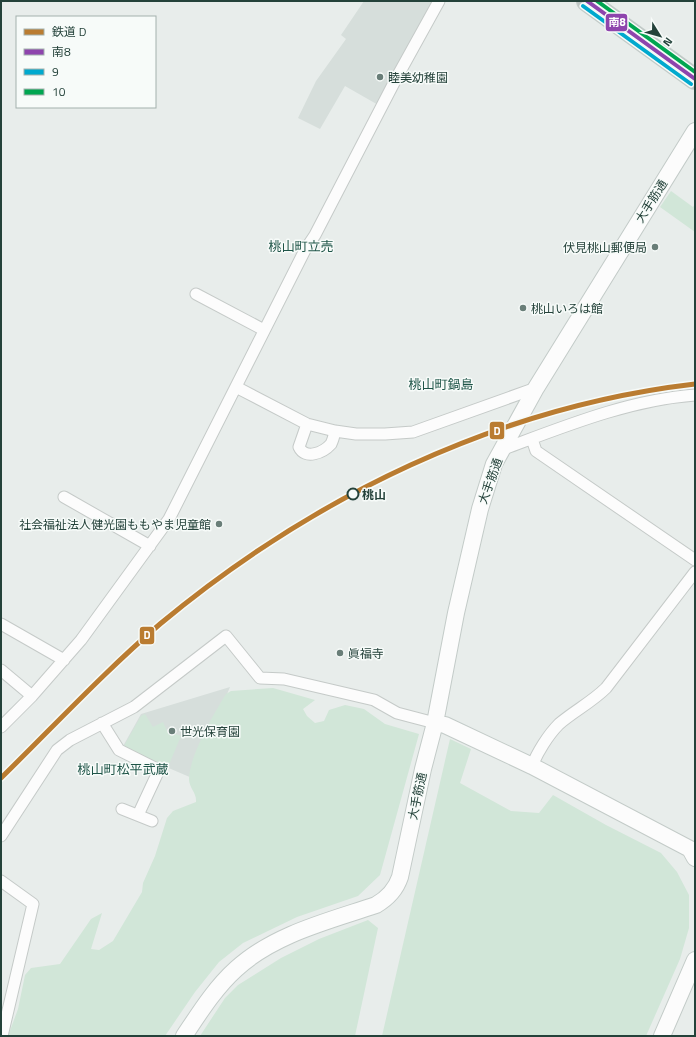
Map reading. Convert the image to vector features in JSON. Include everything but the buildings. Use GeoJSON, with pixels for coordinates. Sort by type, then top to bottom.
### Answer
{"type":"FeatureCollection","features":[{"type":"Feature","properties":{"kind":"highway"},"geometry":{"type":"LineString","coordinates":[[587,1],[695,79]]}},
{"type":"Feature","properties":{"kind":"street"},"geometry":{"type":"LineString","coordinates":[[1,727],[32,696],[81,640],[169,519],[305,250],[315,235],[397,77],[439,1]]}},
{"type":"Feature","properties":{"kind":"street","name":"大手筋通"},"geometry":{"type":"LineString","coordinates":[[184,1036],[208,1000],[225,979],[246,960],[290,935],[376,905],[391,893],[400,876],[423,769],[435,724],[456,613],[480,509],[488,482],[501,450],[536,388],[695,131]]}},
{"type":"Feature","properties":{"kind":"street"},"geometry":{"type":"LineString","coordinates":[[196,294],[264,330]]}},
{"type":"Feature","properties":{"kind":"street"},"geometry":{"type":"LineString","coordinates":[[236,387],[307,424],[335,431],[385,434],[413,432],[536,388]]}},
{"type":"Feature","properties":{"kind":"street"},"geometry":{"type":"LineString","coordinates":[[501,450],[588,419],[643,403],[695,395]]}},
{"type":"Feature","properties":{"kind":"street"},"geometry":{"type":"LineString","coordinates":[[307,424],[299,447],[301,451],[308,455],[330,445],[335,431]]}},
{"type":"Feature","properties":{"kind":"street"},"geometry":{"type":"LineString","coordinates":[[532,439],[536,451],[695,560]]}},
{"type":"Feature","properties":{"kind":"street"},"geometry":{"type":"LineString","coordinates":[[64,496],[150,546]]}},
{"type":"Feature","properties":{"kind":"street"},"geometry":{"type":"LineString","coordinates":[[532,766],[536,756],[558,725],[606,688],[695,572]]}},
{"type":"Feature","properties":{"kind":"street"},"geometry":{"type":"LineString","coordinates":[[1,624],[64,660]]}},
{"type":"Feature","properties":{"kind":"street"},"geometry":{"type":"LineString","coordinates":[[1,836],[57,750],[70,740],[102,722],[134,707],[226,636],[260,678],[284,680],[374,700],[397,713],[435,724],[445,725],[532,766],[693,852]]}},
{"type":"Feature","properties":{"kind":"street"},"geometry":{"type":"LineString","coordinates":[[1,670],[32,696]]}},
{"type":"Feature","properties":{"kind":"street"},"geometry":{"type":"LineString","coordinates":[[102,722],[119,750],[159,770],[138,816]]}},
{"type":"Feature","properties":{"kind":"street"},"geometry":{"type":"LineString","coordinates":[[122,809],[152,821]]}},
{"type":"Feature","properties":{"kind":"street"},"geometry":{"type":"LineString","coordinates":[[1,881],[33,904],[2,1036]]}},
{"type":"Feature","properties":{"kind":"street"},"geometry":{"type":"LineString","coordinates":[[662,1036],[695,960]]}},
{"type":"Feature","properties":{"kind":"shaded area"},"geometry":{"type":"Polygon","coordinates":[[[364,1],[432,1],[435,3],[380,106],[345,86],[320,129],[298,118],[316,81],[346,39],[341,35],[364,1]]]}},
{"type":"Feature","properties":{"kind":"shaded area","name":"世光保育園"},"geometry":{"type":"Polygon","coordinates":[[[230,687],[192,778],[122,748],[141,714],[230,687]]]}},
{"type":"Feature","properties":{"kind":"green space"},"geometry":{"type":"Polygon","coordinates":[[[671,191],[693,207],[695,204],[695,232],[660,207],[671,191]]]}},
{"type":"Feature","properties":{"kind":"green space"},"geometry":{"type":"Polygon","coordinates":[[[273,688],[315,700],[303,709],[307,716],[315,723],[324,721],[329,710],[345,705],[364,709],[385,724],[419,734],[380,875],[358,896],[297,917],[243,943],[219,962],[195,992],[165,1036],[8,1036],[18,1009],[25,975],[31,968],[60,964],[91,919],[102,913],[91,949],[99,950],[113,941],[142,892],[143,883],[155,856],[167,818],[173,811],[196,802],[189,782],[193,759],[203,735],[226,694],[231,691],[273,688]]]}},
{"type":"Feature","properties":{"kind":"green space"},"geometry":{"type":"Polygon","coordinates":[[[145,714],[153,727],[163,722],[167,731],[181,736],[168,767],[126,749],[124,746],[141,716],[145,714]]]}},
{"type":"Feature","properties":{"kind":"green space"},"geometry":{"type":"Polygon","coordinates":[[[450,739],[471,749],[460,783],[511,811],[539,813],[553,795],[606,825],[661,853],[677,872],[689,895],[689,928],[680,959],[646,1036],[382,1036],[450,739]]]}},
{"type":"Feature","properties":{"kind":"green space"},"geometry":{"type":"Polygon","coordinates":[[[368,920],[378,928],[355,1036],[200,1036],[225,998],[238,985],[281,958],[319,939],[368,920]]]}},
{"type":"Feature","properties":{"kind":"rail line","name":"D"},"geometry":{"type":"LineString","coordinates":[[1,778],[99,680],[160,624],[219,578],[280,536],[344,498],[411,465],[479,437],[549,413],[621,396],[695,384]]}},
{"type":"Feature","properties":{"kind":"transit line","name":"南8"},"geometry":{"type":"LineString","coordinates":[[587,1],[695,79]]}},
{"type":"Feature","properties":{"kind":"transit line","name":"10"},"geometry":{"type":"LineString","coordinates":[[597,1],[695,72]]}},
{"type":"Feature","properties":{"kind":"transit line","name":"9"},"geometry":{"type":"LineString","coordinates":[[583,6],[691,84]]}},
{"type":"Feature","properties":{"kind":"place","name":"睦美幼稚園"},"geometry":{"type":"Point","coordinates":[380,77]}},
{"type":"Feature","properties":{"kind":"place","name":"伏見桃山郵便局"},"geometry":{"type":"Point","coordinates":[655,247]}},
{"type":"Feature","properties":{"kind":"place","name":"桃山いろは館"},"geometry":{"type":"Point","coordinates":[523,308]}},
{"type":"Feature","properties":{"kind":"place","name":"桃山"},"geometry":{"type":"Point","coordinates":[353,494]}},
{"type":"Feature","properties":{"kind":"place","name":"社会福祉法人健光園ももやま児童館"},"geometry":{"type":"Point","coordinates":[219,524]}},
{"type":"Feature","properties":{"kind":"place","name":"眞福寺"},"geometry":{"type":"Point","coordinates":[340,653]}},
{"type":"Feature","properties":{"kind":"place","name":"世光保育園"},"geometry":{"type":"Point","coordinates":[172,731]}},
{"type":"Feature","properties":{"kind":"district","name":"桃山町立売"},"geometry":{"type":"Point","coordinates":[301,246]}},
{"type":"Feature","properties":{"kind":"district","name":"桃山町鍋島"},"geometry":{"type":"Point","coordinates":[441,384]}},
{"type":"Feature","properties":{"kind":"district","name":"桃山町松平武蔵"},"geometry":{"type":"Point","coordinates":[123,769]}}]}
